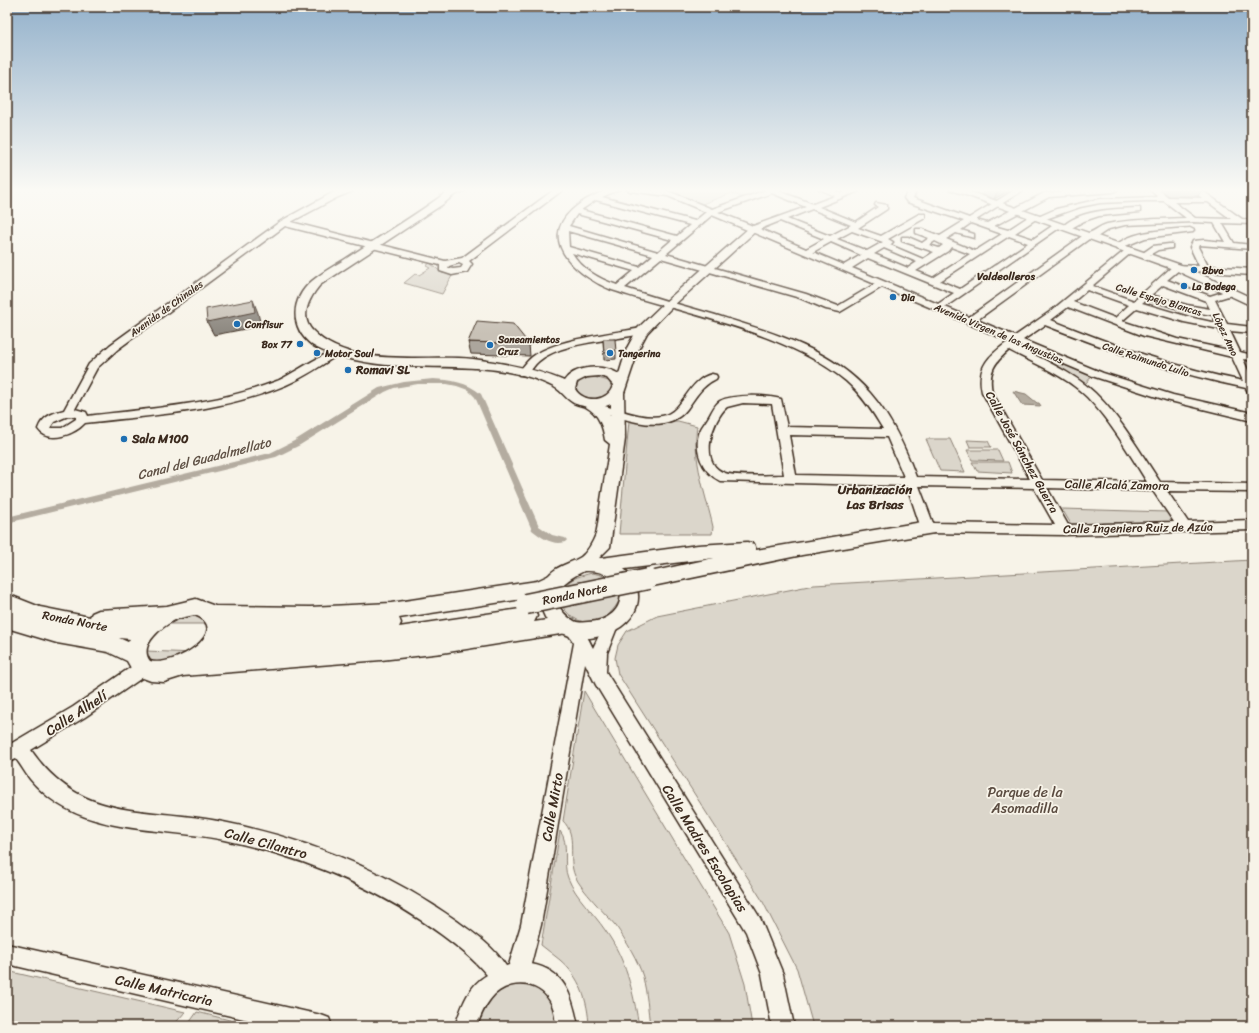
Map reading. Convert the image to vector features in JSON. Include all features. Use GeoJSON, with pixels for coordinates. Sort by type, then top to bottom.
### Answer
{"type":"FeatureCollection","features":[{"type":"Feature","properties":{"kind":"highway","name":"Ronda Norte"},"geometry":{"type":"LineString","coordinates":[[214,631],[298,644],[354,640],[445,630],[648,579],[802,548],[928,528]]}},
{"type":"Feature","properties":{"kind":"highway"},"geometry":{"type":"LineString","coordinates":[[608,567],[698,552],[778,546],[802,548]]}},
{"type":"Feature","properties":{"kind":"highway"},"geometry":{"type":"LineString","coordinates":[[184,667],[196,660],[214,631],[310,616],[391,611],[524,592],[541,588],[554,581]]}},
{"type":"Feature","properties":{"kind":"highway","name":"Ronda Norte"},"geometry":{"type":"LineString","coordinates":[[7,602],[38,614],[68,623],[107,629],[144,632]]}},
{"type":"Feature","properties":{"kind":"highway"},"geometry":{"type":"LineString","coordinates":[[68,623],[167,614],[185,608],[196,608],[205,609],[214,631]]}},
{"type":"Feature","properties":{"kind":"highway"},"geometry":{"type":"LineString","coordinates":[[167,614],[144,632],[137,644],[139,662],[151,672],[163,672],[184,667],[573,632]]}},
{"type":"Feature","properties":{"kind":"highway","name":"Ronda Norte"},"geometry":{"type":"LineString","coordinates":[[7,619],[57,634],[111,644],[139,662]]}},
{"type":"Feature","properties":{"kind":"main road"},"geometry":{"type":"LineString","coordinates":[[385,237],[316,283],[302,301],[299,314],[301,324],[306,333],[315,341],[335,352],[366,359],[472,364],[524,373],[562,384],[568,389],[575,399],[592,405],[608,420],[614,458]]}},
{"type":"Feature","properties":{"kind":"main road"},"geometry":{"type":"LineString","coordinates":[[602,538],[591,557],[580,565],[566,571],[554,581],[550,588],[548,603],[555,617],[573,632],[579,630],[596,630],[611,625],[626,611],[630,596],[626,582],[608,567],[603,555],[602,538],[618,439],[619,390],[628,363],[642,331],[708,268],[744,237]]}},
{"type":"Feature","properties":{"kind":"main road"},"geometry":{"type":"LineString","coordinates":[[1092,237],[1177,267],[1204,273],[1232,292],[1252,303]]}},
{"type":"Feature","properties":{"kind":"main road"},"geometry":{"type":"LineString","coordinates":[[568,389],[568,384],[575,377],[584,373],[619,369],[628,363]]}},
{"type":"Feature","properties":{"kind":"main road"},"geometry":{"type":"LineString","coordinates":[[601,372],[612,376],[619,390]]}},
{"type":"Feature","properties":{"kind":"main road"},"geometry":{"type":"LineString","coordinates":[[544,378],[575,377]]}},
{"type":"Feature","properties":{"kind":"main road"},"geometry":{"type":"LineString","coordinates":[[592,405],[604,402],[619,390]]}},
{"type":"Feature","properties":{"kind":"main road"},"geometry":{"type":"LineString","coordinates":[[580,565],[608,567]]}},
{"type":"Feature","properties":{"kind":"street","name":"Avenida de Chinales"},"geometry":{"type":"LineString","coordinates":[[68,412],[93,366],[102,356],[265,237]]}},
{"type":"Feature","properties":{"kind":"street"},"geometry":{"type":"LineString","coordinates":[[341,237],[445,264],[456,260],[463,261],[493,237]]}},
{"type":"Feature","properties":{"kind":"street"},"geometry":{"type":"LineString","coordinates":[[563,237],[565,248],[577,265],[590,275],[619,288],[668,305],[757,332],[813,354],[852,380],[873,403],[891,433],[911,481],[928,528]]}},
{"type":"Feature","properties":{"kind":"street"},"geometry":{"type":"LineString","coordinates":[[600,237],[803,296],[834,308],[844,307],[882,283]]}},
{"type":"Feature","properties":{"kind":"street"},"geometry":{"type":"LineString","coordinates":[[671,237],[678,239]]}},
{"type":"Feature","properties":{"kind":"street","name":"Avenida Virgen de las Angustias"},"geometry":{"type":"LineString","coordinates":[[772,237],[971,320],[1013,343],[1170,398],[1252,417]]}},
{"type":"Feature","properties":{"kind":"street"},"geometry":{"type":"LineString","coordinates":[[826,237],[960,292]]}},
{"type":"Feature","properties":{"kind":"street"},"geometry":{"type":"LineString","coordinates":[[806,252],[833,237]]}},
{"type":"Feature","properties":{"kind":"street"},"geometry":{"type":"LineString","coordinates":[[874,237],[924,262]]}},
{"type":"Feature","properties":{"kind":"street"},"geometry":{"type":"LineString","coordinates":[[845,268],[868,255],[890,237]]}},
{"type":"Feature","properties":{"kind":"street"},"geometry":{"type":"LineString","coordinates":[[936,237],[976,254]]}},
{"type":"Feature","properties":{"kind":"street"},"geometry":{"type":"LineString","coordinates":[[934,281],[1002,237]]}},
{"type":"Feature","properties":{"kind":"street"},"geometry":{"type":"LineString","coordinates":[[1020,237],[1034,242]]}},
{"type":"Feature","properties":{"kind":"street"},"geometry":{"type":"LineString","coordinates":[[939,307],[1043,237]]}},
{"type":"Feature","properties":{"kind":"street"},"geometry":{"type":"LineString","coordinates":[[971,320],[1087,237]]}},
{"type":"Feature","properties":{"kind":"street"},"geometry":{"type":"LineString","coordinates":[[1118,247],[1132,238],[1137,237]]}},
{"type":"Feature","properties":{"kind":"street"},"geometry":{"type":"LineString","coordinates":[[1226,237],[1231,245]]}},
{"type":"Feature","properties":{"kind":"street"},"geometry":{"type":"LineString","coordinates":[[909,271],[950,244],[934,238],[923,246]]}},
{"type":"Feature","properties":{"kind":"street"},"geometry":{"type":"LineString","coordinates":[[619,288],[678,239]]}},
{"type":"Feature","properties":{"kind":"street"},"geometry":{"type":"LineString","coordinates":[[905,239],[939,251],[952,245]]}},
{"type":"Feature","properties":{"kind":"street"},"geometry":{"type":"LineString","coordinates":[[1204,273],[1194,247],[1196,244],[1204,242],[1252,247]]}},
{"type":"Feature","properties":{"kind":"street"},"geometry":{"type":"LineString","coordinates":[[1144,255],[1156,248],[1169,246]]}},
{"type":"Feature","properties":{"kind":"street"},"geometry":{"type":"LineString","coordinates":[[565,248],[640,270]]}},
{"type":"Feature","properties":{"kind":"street","name":"Calle José Sánchez Guerra"},"geometry":{"type":"LineString","coordinates":[[1064,530],[987,392],[984,382],[987,368],[993,359],[1044,321],[1129,250]]}},
{"type":"Feature","properties":{"kind":"street"},"geometry":{"type":"LineString","coordinates":[[1116,322],[1177,267]]}},
{"type":"Feature","properties":{"kind":"street"},"geometry":{"type":"LineString","coordinates":[[1169,304],[1204,273],[1252,272]]}},
{"type":"Feature","properties":{"kind":"street"},"geometry":{"type":"LineString","coordinates":[[1161,281],[1210,299]]}},
{"type":"Feature","properties":{"kind":"street","name":"Calle Espejo Blancas"},"geometry":{"type":"LineString","coordinates":[[1085,286],[1176,317],[1223,327],[1252,330]]}},
{"type":"Feature","properties":{"kind":"street","name":"López Amo"},"geometry":{"type":"LineString","coordinates":[[1232,292],[1210,299],[1251,384]]}},
{"type":"Feature","properties":{"kind":"street"},"geometry":{"type":"LineString","coordinates":[[1145,296],[1169,304],[1216,314]]}},
{"type":"Feature","properties":{"kind":"street"},"geometry":{"type":"LineString","coordinates":[[1066,303],[1176,342],[1252,358]]}},
{"type":"Feature","properties":{"kind":"street","name":"Calle Raimundo Lulio"},"geometry":{"type":"LineString","coordinates":[[1044,321],[1123,353],[1157,364],[1192,374],[1251,384]]}},
{"type":"Feature","properties":{"kind":"street"},"geometry":{"type":"LineString","coordinates":[[524,373],[535,359],[554,351],[588,341],[642,331]]}},
{"type":"Feature","properties":{"kind":"street"},"geometry":{"type":"LineString","coordinates":[[1013,343],[1065,376],[1090,394],[1111,418],[1185,528]]}},
{"type":"Feature","properties":{"kind":"street"},"geometry":{"type":"LineString","coordinates":[[82,420],[82,414],[68,412],[56,416],[47,422],[44,429],[46,431],[62,432],[74,427],[82,420],[206,405],[242,397],[284,382],[309,369],[335,352]]}},
{"type":"Feature","properties":{"kind":"street"},"geometry":{"type":"LineString","coordinates":[[1090,394],[1088,385],[1099,374]]}},
{"type":"Feature","properties":{"kind":"street"},"geometry":{"type":"LineString","coordinates":[[592,405],[648,419],[662,420],[673,418],[680,411],[699,382],[712,377]]}},
{"type":"Feature","properties":{"kind":"street","name":"Calle Alcalá Zamora"},"geometry":{"type":"LineString","coordinates":[[783,431],[777,401],[736,400],[724,404],[704,435],[706,461],[716,475],[724,478],[1252,488]]}},
{"type":"Feature","properties":{"kind":"street"},"geometry":{"type":"LineString","coordinates":[[791,479],[783,431],[891,433]]}},
{"type":"Feature","properties":{"kind":"street","name":"Calle Ingeniero Ruiz de Azúa"},"geometry":{"type":"LineString","coordinates":[[928,528],[1064,530],[1185,528],[1252,525]]}},
{"type":"Feature","properties":{"kind":"street","name":"Calle Madres Escolapias"},"geometry":{"type":"LineString","coordinates":[[602,680],[598,659],[602,645],[611,625]]}},
{"type":"Feature","properties":{"kind":"street","name":"Calle Madres Escolapias"},"geometry":{"type":"LineString","coordinates":[[573,632],[753,925],[765,952],[778,998],[783,1026]]}},
{"type":"Feature","properties":{"kind":"street","name":"Calle Mirto"},"geometry":{"type":"LineString","coordinates":[[509,974],[526,948],[549,825],[572,687],[573,632]]}},
{"type":"Feature","properties":{"kind":"street","name":"Calle Alhelí"},"geometry":{"type":"LineString","coordinates":[[13,752],[79,712],[139,662]]}},
{"type":"Feature","properties":{"kind":"street","name":"Calle Cilantro"},"geometry":{"type":"LineString","coordinates":[[13,752],[25,760],[49,787],[84,808],[122,820],[209,829],[270,842],[318,857],[385,887],[424,910],[464,939],[495,966],[509,974]]}},
{"type":"Feature","properties":{"kind":"street","name":"Calle Matricaria"},"geometry":{"type":"LineString","coordinates":[[7,954],[321,1026]]}},
{"type":"Feature","properties":{"kind":"street"},"geometry":{"type":"LineString","coordinates":[[466,1026],[467,1017],[476,1000],[487,986],[509,974],[531,973],[544,979],[554,989],[562,1003],[567,1026]]}},
{"type":"Feature","properties":{"kind":"green space"},"geometry":{"type":"Polygon","coordinates":[[[430,263],[442,273],[453,274],[442,294],[404,283],[415,274],[419,275],[430,268],[426,266],[430,263]]]}},
{"type":"Feature","properties":{"kind":"green space"},"geometry":{"type":"Polygon","coordinates":[[[1033,349],[1088,372],[1092,376],[1086,383],[1082,384],[1026,353],[1033,349]]]}},
{"type":"Feature","properties":{"kind":"green space"},"geometry":{"type":"Polygon","coordinates":[[[594,377],[609,381],[612,388],[606,395],[598,398],[588,398],[580,395],[576,388],[580,381],[594,377]]]}},
{"type":"Feature","properties":{"kind":"green space"},"geometry":{"type":"Polygon","coordinates":[[[629,421],[678,421],[697,426],[696,451],[713,527],[712,534],[619,534],[629,421]]]}},
{"type":"Feature","properties":{"kind":"green space"},"geometry":{"type":"Polygon","coordinates":[[[926,439],[950,439],[965,472],[940,471],[926,439]]]}},
{"type":"Feature","properties":{"kind":"green space"},"geometry":{"type":"Polygon","coordinates":[[[967,440],[988,441],[991,447],[970,447],[967,440]]]}},
{"type":"Feature","properties":{"kind":"green space"},"geometry":{"type":"Polygon","coordinates":[[[967,450],[998,450],[1003,461],[972,460],[967,450]]]}},
{"type":"Feature","properties":{"kind":"green space"},"geometry":{"type":"Polygon","coordinates":[[[972,462],[1008,462],[1012,473],[977,471],[972,462]]]}},
{"type":"Feature","properties":{"kind":"green space"},"geometry":{"type":"Polygon","coordinates":[[[1062,509],[1168,512],[1179,526],[1071,524],[1062,509]]]}},
{"type":"Feature","properties":{"kind":"green space","name":"Parque de la Asomadilla"},"geometry":{"type":"Polygon","coordinates":[[[1252,560],[1252,1026],[813,1026],[797,969],[762,900],[618,674],[615,658],[618,645],[627,631],[657,616],[814,585],[1252,560]]]}},
{"type":"Feature","properties":{"kind":"green space"},"geometry":{"type":"Polygon","coordinates":[[[592,573],[604,576],[611,580],[616,586],[621,597],[616,606],[602,619],[594,622],[585,622],[577,620],[562,606],[564,591],[572,579],[592,573]]]}},
{"type":"Feature","properties":{"kind":"green space"},"geometry":{"type":"Polygon","coordinates":[[[193,613],[211,624],[159,624],[193,613]]]}},
{"type":"Feature","properties":{"kind":"green space"},"geometry":{"type":"Polygon","coordinates":[[[146,651],[195,653],[157,663],[150,660],[146,651]]]}},
{"type":"Feature","properties":{"kind":"green space"},"geometry":{"type":"Polygon","coordinates":[[[584,691],[729,933],[745,984],[752,1026],[650,1026],[643,977],[638,964],[628,944],[616,926],[578,882],[573,869],[570,833],[563,821],[584,691]]]}},
{"type":"Feature","properties":{"kind":"green space"},"geometry":{"type":"Polygon","coordinates":[[[560,831],[565,841],[566,872],[568,878],[575,892],[600,923],[618,952],[628,976],[639,1026],[589,1026],[585,999],[578,982],[560,960],[541,945],[560,831]]]}},
{"type":"Feature","properties":{"kind":"green space"},"geometry":{"type":"Polygon","coordinates":[[[7,971],[185,1012],[173,1026],[38,1026],[7,1019],[7,971]]]}},
{"type":"Feature","properties":{"kind":"green space"},"geometry":{"type":"Polygon","coordinates":[[[519,984],[534,988],[546,997],[553,1009],[556,1026],[477,1026],[487,1004],[492,998],[503,990],[519,984]]]}},
{"type":"Feature","properties":{"kind":"green space"},"geometry":{"type":"Polygon","coordinates":[[[197,1012],[254,1026],[187,1026],[197,1012]]]}},
{"type":"Feature","properties":{"kind":"shaded area"},"geometry":{"type":"Polygon","coordinates":[[[1013,391],[1026,394],[1041,406],[1022,405],[1013,391]]]}},
{"type":"Feature","properties":{"kind":"building"},"geometry":{"type":"Polygon","coordinates":[[[253,300],[255,312],[207,322],[206,309],[253,300]]]}},
{"type":"Feature","properties":{"kind":"building"},"geometry":{"type":"Polygon","coordinates":[[[477,321],[513,324],[529,344],[468,342],[477,321]]]}},
{"type":"Feature","properties":{"kind":"building"},"geometry":{"type":"Polygon","coordinates":[[[603,339],[615,339],[616,352],[604,353],[603,339]]]}},
{"type":"Feature","properties":{"kind":"waterway","name":"Canal del Guadalmellato"},"geometry":{"type":"LineString","coordinates":[[7,520],[273,455],[297,443],[382,390],[404,384],[433,381],[459,384],[470,389],[478,396],[535,528],[550,538],[562,540]]}},
{"type":"Feature","properties":{"kind":"place","name":"Bbva"},"geometry":{"type":"Point","coordinates":[1194,270]}},
{"type":"Feature","properties":{"kind":"place","name":"La Bodega"},"geometry":{"type":"Point","coordinates":[1184,286]}},
{"type":"Feature","properties":{"kind":"place","name":"Dia"},"geometry":{"type":"Point","coordinates":[893,297]}},
{"type":"Feature","properties":{"kind":"place","name":"Confisur"},"geometry":{"type":"Point","coordinates":[237,324]}},
{"type":"Feature","properties":{"kind":"place","name":"Box 77"},"geometry":{"type":"Point","coordinates":[300,344]}},
{"type":"Feature","properties":{"kind":"place","name":"Saneamientos Cruz"},"geometry":{"type":"Point","coordinates":[490,345]}},
{"type":"Feature","properties":{"kind":"place","name":"Motor Soul"},"geometry":{"type":"Point","coordinates":[317,353]}},
{"type":"Feature","properties":{"kind":"place","name":"Tangerina"},"geometry":{"type":"Point","coordinates":[610,353]}},
{"type":"Feature","properties":{"kind":"place","name":"Romavi SL"},"geometry":{"type":"Point","coordinates":[348,370]}},
{"type":"Feature","properties":{"kind":"place","name":"Sala M100"},"geometry":{"type":"Point","coordinates":[124,439]}},
{"type":"Feature","properties":{"kind":"district","name":"Valdeolleros"},"geometry":{"type":"Point","coordinates":[1006,276]}},
{"type":"Feature","properties":{"kind":"district","name":"Urbanización Las Brisas"},"geometry":{"type":"Point","coordinates":[875,496]}}]}
